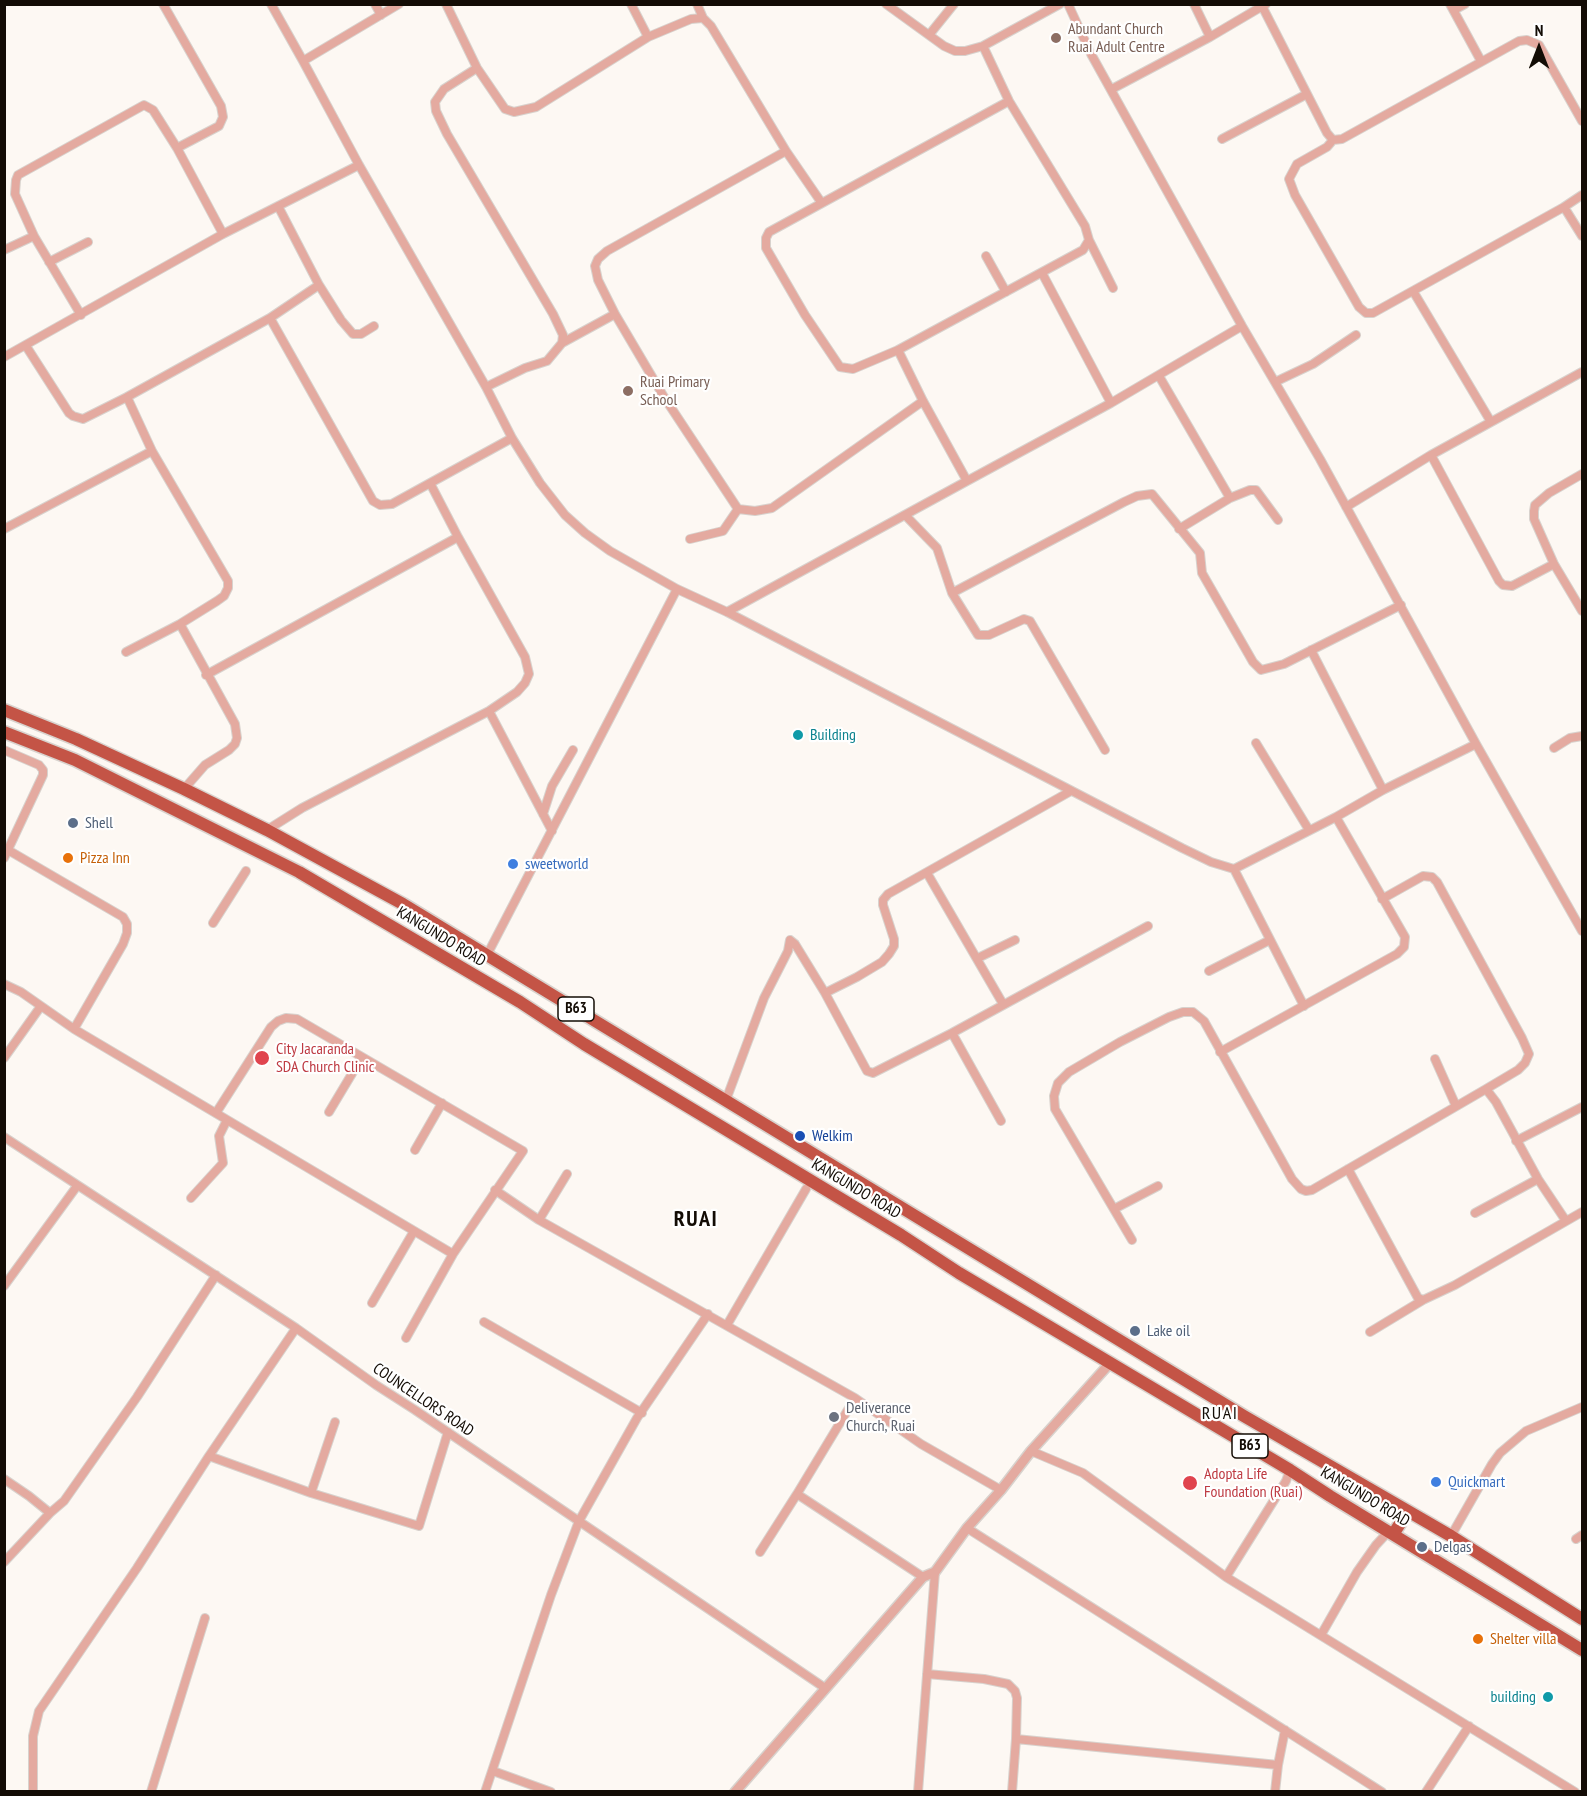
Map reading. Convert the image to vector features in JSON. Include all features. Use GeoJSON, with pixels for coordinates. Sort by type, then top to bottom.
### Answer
{"type":"FeatureCollection","features":[{"type":"Feature","properties":{"kind":"highway","name":"KANGUNDO ROAD"},"geometry":{"type":"LineString","coordinates":[[4,710],[184,789],[267,830],[403,904],[1244,1416],[1450,1536],[1582,1619]]}},
{"type":"Feature","properties":{"kind":"highway"},"geometry":{"type":"LineString","coordinates":[[19,738],[28,719]]}},
{"type":"Feature","properties":{"kind":"highway","name":"KANGUNDO ROAD"},"geometry":{"type":"LineString","coordinates":[[4,732],[69,757],[299,872],[520,1002],[584,1044],[901,1235],[959,1273],[1290,1470],[1582,1650]]}},
{"type":"Feature","properties":{"kind":"highway"},"geometry":{"type":"LineString","coordinates":[[69,757],[76,740]]}},
{"type":"Feature","properties":{"kind":"highway"},"geometry":{"type":"LineString","coordinates":[[1391,1532],[1408,1511]]}},
{"type":"Feature","properties":{"kind":"street"},"geometry":{"type":"LineString","coordinates":[[164,4],[221,106],[223,117],[219,126],[177,148]]}},
{"type":"Feature","properties":{"kind":"street"},"geometry":{"type":"LineString","coordinates":[[271,4],[359,165],[486,387],[512,438],[540,483],[565,515],[610,551],[677,589],[727,612],[1071,791],[1211,862],[1234,869],[1336,817],[1383,790],[1476,744]]}},
{"type":"Feature","properties":{"kind":"street"},"geometry":{"type":"LineString","coordinates":[[375,4],[381,15]]}},
{"type":"Feature","properties":{"kind":"street"},"geometry":{"type":"LineString","coordinates":[[303,61],[399,4]]}},
{"type":"Feature","properties":{"kind":"street"},"geometry":{"type":"LineString","coordinates":[[446,4],[477,68],[505,109],[514,112],[536,107],[648,37],[691,19],[703,18]]}},
{"type":"Feature","properties":{"kind":"street"},"geometry":{"type":"LineString","coordinates":[[631,4],[648,37]]}},
{"type":"Feature","properties":{"kind":"street"},"geometry":{"type":"LineString","coordinates":[[697,4],[703,18],[711,26],[786,151],[821,202]]}},
{"type":"Feature","properties":{"kind":"street"},"geometry":{"type":"LineString","coordinates":[[886,4],[944,46],[955,51],[983,46],[1060,4]]}},
{"type":"Feature","properties":{"kind":"street"},"geometry":{"type":"LineString","coordinates":[[928,35],[954,4]]}},
{"type":"Feature","properties":{"kind":"street"},"geometry":{"type":"LineString","coordinates":[[1068,4],[1091,54],[1401,605],[1476,744],[1579,916],[1582,931]]}},
{"type":"Feature","properties":{"kind":"street"},"geometry":{"type":"LineString","coordinates":[[1194,4],[1210,37]]}},
{"type":"Feature","properties":{"kind":"street"},"geometry":{"type":"LineString","coordinates":[[1465,4],[1452,7],[1481,61]]}},
{"type":"Feature","properties":{"kind":"street"},"geometry":{"type":"LineString","coordinates":[[1112,89],[1210,37],[1264,5],[1326,133],[1333,140]]}},
{"type":"Feature","properties":{"kind":"street"},"geometry":{"type":"LineString","coordinates":[[1582,121],[1539,45],[1527,40],[1519,41],[1341,139],[1333,140],[1326,147],[1297,164],[1289,179],[1295,195],[1361,310],[1366,313],[1373,313],[1582,195]]}},
{"type":"Feature","properties":{"kind":"street"},"geometry":{"type":"LineString","coordinates":[[983,46],[1009,100],[1085,226],[1089,240],[1113,288]]}},
{"type":"Feature","properties":{"kind":"street"},"geometry":{"type":"LineString","coordinates":[[477,68],[444,89],[435,102],[436,111],[447,134],[553,314],[563,336],[562,343]]}},
{"type":"Feature","properties":{"kind":"street"},"geometry":{"type":"LineString","coordinates":[[1222,139],[1307,94]]}},
{"type":"Feature","properties":{"kind":"street"},"geometry":{"type":"LineString","coordinates":[[1009,100],[769,232],[765,238],[766,248],[805,315],[840,367],[853,369],[898,350],[1042,273],[1083,250],[1089,240]]}},
{"type":"Feature","properties":{"kind":"street"},"geometry":{"type":"LineString","coordinates":[[81,315],[34,236],[15,194],[18,176],[144,105],[153,110],[177,148],[223,234]]}},
{"type":"Feature","properties":{"kind":"street"},"geometry":{"type":"LineString","coordinates":[[786,151],[606,251],[595,266],[615,314],[664,397],[738,509],[755,511],[772,508],[923,401]]}},
{"type":"Feature","properties":{"kind":"street"},"geometry":{"type":"LineString","coordinates":[[4,357],[223,234],[359,165]]}},
{"type":"Feature","properties":{"kind":"street"},"geometry":{"type":"LineString","coordinates":[[278,206],[319,285],[348,330],[353,334],[361,334],[374,326]]}},
{"type":"Feature","properties":{"kind":"street"},"geometry":{"type":"LineString","coordinates":[[1564,207],[1582,236]]}},
{"type":"Feature","properties":{"kind":"street"},"geometry":{"type":"LineString","coordinates":[[4,250],[34,236]]}},
{"type":"Feature","properties":{"kind":"street"},"geometry":{"type":"LineString","coordinates":[[49,262],[88,242]]}},
{"type":"Feature","properties":{"kind":"street"},"geometry":{"type":"LineString","coordinates":[[986,256],[1006,292]]}},
{"type":"Feature","properties":{"kind":"street"},"geometry":{"type":"LineString","coordinates":[[1042,273],[1111,403]]}},
{"type":"Feature","properties":{"kind":"street"},"geometry":{"type":"LineString","coordinates":[[26,346],[69,413],[78,419],[88,418],[270,318],[319,285]]}},
{"type":"Feature","properties":{"kind":"street"},"geometry":{"type":"LineString","coordinates":[[1413,291],[1491,422]]}},
{"type":"Feature","properties":{"kind":"street"},"geometry":{"type":"LineString","coordinates":[[486,387],[525,368],[547,361],[562,343],[615,314]]}},
{"type":"Feature","properties":{"kind":"street"},"geometry":{"type":"LineString","coordinates":[[270,318],[372,501],[380,505],[392,504],[512,438]]}},
{"type":"Feature","properties":{"kind":"street"},"geometry":{"type":"LineString","coordinates":[[727,612],[1111,403],[1242,326]]}},
{"type":"Feature","properties":{"kind":"street"},"geometry":{"type":"LineString","coordinates":[[1275,382],[1313,364],[1356,335]]}},
{"type":"Feature","properties":{"kind":"street"},"geometry":{"type":"LineString","coordinates":[[898,350],[967,481]]}},
{"type":"Feature","properties":{"kind":"street"},"geometry":{"type":"LineString","coordinates":[[1346,507],[1431,455],[1582,372]]}},
{"type":"Feature","properties":{"kind":"street"},"geometry":{"type":"LineString","coordinates":[[1159,376],[1230,498]]}},
{"type":"Feature","properties":{"kind":"street"},"geometry":{"type":"LineString","coordinates":[[126,652],[180,624],[224,596],[228,588],[228,581],[152,451],[127,398]]}},
{"type":"Feature","properties":{"kind":"street"},"geometry":{"type":"LineString","coordinates":[[4,529],[152,451]]}},
{"type":"Feature","properties":{"kind":"street"},"geometry":{"type":"LineString","coordinates":[[1431,455],[1503,585],[1512,586],[1554,564]]}},
{"type":"Feature","properties":{"kind":"street"},"geometry":{"type":"LineString","coordinates":[[1582,474],[1549,493],[1535,505],[1534,519],[1554,564],[1582,611]]}},
{"type":"Feature","properties":{"kind":"street"},"geometry":{"type":"LineString","coordinates":[[267,830],[302,808],[489,711],[517,692],[525,683],[529,674],[525,657],[430,483]]}},
{"type":"Feature","properties":{"kind":"street"},"geometry":{"type":"LineString","coordinates":[[1179,529],[1230,498],[1250,490],[1256,490],[1278,520]]}},
{"type":"Feature","properties":{"kind":"street"},"geometry":{"type":"LineString","coordinates":[[952,593],[1137,496],[1152,494],[1200,553],[1202,573],[1253,662],[1261,670],[1284,664],[1401,605]]}},
{"type":"Feature","properties":{"kind":"street"},"geometry":{"type":"LineString","coordinates":[[690,539],[723,531],[738,509]]}},
{"type":"Feature","properties":{"kind":"street"},"geometry":{"type":"LineString","coordinates":[[904,515],[937,548],[952,593],[978,635],[989,635],[1024,619],[1030,621],[1105,750]]}},
{"type":"Feature","properties":{"kind":"street"},"geometry":{"type":"LineString","coordinates":[[206,675],[458,537]]}},
{"type":"Feature","properties":{"kind":"street"},"geometry":{"type":"LineString","coordinates":[[488,955],[677,589]]}},
{"type":"Feature","properties":{"kind":"street"},"geometry":{"type":"LineString","coordinates":[[180,624],[235,724],[237,738],[229,750],[205,765],[184,789]]}},
{"type":"Feature","properties":{"kind":"street"},"geometry":{"type":"LineString","coordinates":[[1311,650],[1383,790]]}},
{"type":"Feature","properties":{"kind":"street"},"geometry":{"type":"LineString","coordinates":[[489,711],[552,831]]}},
{"type":"Feature","properties":{"kind":"street"},"geometry":{"type":"LineString","coordinates":[[1554,748],[1570,738],[1582,736]]}},
{"type":"Feature","properties":{"kind":"street"},"geometry":{"type":"LineString","coordinates":[[1256,743],[1309,830]]}},
{"type":"Feature","properties":{"kind":"street"},"geometry":{"type":"LineString","coordinates":[[4,750],[39,765],[43,770],[43,775],[4,858]]}},
{"type":"Feature","properties":{"kind":"street"},"geometry":{"type":"LineString","coordinates":[[543,814],[552,786],[573,750]]}},
{"type":"Feature","properties":{"kind":"street"},"geometry":{"type":"LineString","coordinates":[[825,993],[882,962],[889,954],[894,946],[894,939],[884,911],[883,900],[888,894],[1071,791]]}},
{"type":"Feature","properties":{"kind":"street"},"geometry":{"type":"LineString","coordinates":[[1220,1052],[1402,951],[1404,947],[1405,937],[1336,817]]}},
{"type":"Feature","properties":{"kind":"street"},"geometry":{"type":"LineString","coordinates":[[8,850],[123,917],[127,924],[123,944],[74,1029]]}},
{"type":"Feature","properties":{"kind":"street"},"geometry":{"type":"LineString","coordinates":[[1234,869],[1304,1006]]}},
{"type":"Feature","properties":{"kind":"street"},"geometry":{"type":"LineString","coordinates":[[213,923],[246,871]]}},
{"type":"Feature","properties":{"kind":"street"},"geometry":{"type":"LineString","coordinates":[[927,873],[1003,1004]]}},
{"type":"Feature","properties":{"kind":"street"},"geometry":{"type":"LineString","coordinates":[[1132,1240],[1055,1109],[1054,1096],[1063,1076],[1120,1042],[1169,1017],[1183,1012],[1199,1015],[1292,1179],[1306,1191],[1312,1191],[1518,1070],[1525,1063],[1529,1054],[1522,1038],[1443,892],[1432,877],[1423,876],[1382,898]]}},
{"type":"Feature","properties":{"kind":"street"},"geometry":{"type":"LineString","coordinates":[[726,1100],[764,998],[788,951],[790,940],[795,944],[825,993],[867,1071],[871,1074],[952,1033],[1148,926]]}},
{"type":"Feature","properties":{"kind":"street"},"geometry":{"type":"LineString","coordinates":[[978,958],[1016,940]]}},
{"type":"Feature","properties":{"kind":"street"},"geometry":{"type":"LineString","coordinates":[[1209,971],[1270,940]]}},
{"type":"Feature","properties":{"kind":"street"},"geometry":{"type":"LineString","coordinates":[[4,984],[21,992],[74,1029],[453,1254]]}},
{"type":"Feature","properties":{"kind":"street"},"geometry":{"type":"LineString","coordinates":[[4,1058],[41,1006]]}},
{"type":"Feature","properties":{"kind":"street"},"geometry":{"type":"LineString","coordinates":[[216,1113],[271,1027],[286,1018],[297,1019],[523,1151],[453,1254],[406,1338]]}},
{"type":"Feature","properties":{"kind":"street"},"geometry":{"type":"LineString","coordinates":[[952,1033],[1001,1121]]}},
{"type":"Feature","properties":{"kind":"street"},"geometry":{"type":"LineString","coordinates":[[329,1112],[362,1057]]}},
{"type":"Feature","properties":{"kind":"street"},"geometry":{"type":"LineString","coordinates":[[1435,1059],[1456,1106]]}},
{"type":"Feature","properties":{"kind":"street"},"geometry":{"type":"LineString","coordinates":[[1486,1089],[1496,1102],[1538,1179],[1566,1221]]}},
{"type":"Feature","properties":{"kind":"street"},"geometry":{"type":"LineString","coordinates":[[415,1150],[442,1103]]}},
{"type":"Feature","properties":{"kind":"street"},"geometry":{"type":"LineString","coordinates":[[1516,1141],[1582,1107]]}},
{"type":"Feature","properties":{"kind":"street"},"geometry":{"type":"LineString","coordinates":[[191,1198],[223,1163],[219,1136],[226,1120]]}},
{"type":"Feature","properties":{"kind":"street","name":"COUNCELLORS ROAD"},"geometry":{"type":"LineString","coordinates":[[4,1137],[296,1328],[376,1385],[825,1688]]}},
{"type":"Feature","properties":{"kind":"street"},"geometry":{"type":"LineString","coordinates":[[1348,1168],[1418,1298],[1423,1300]]}},
{"type":"Feature","properties":{"kind":"street"},"geometry":{"type":"LineString","coordinates":[[539,1220],[567,1174]]}},
{"type":"Feature","properties":{"kind":"street"},"geometry":{"type":"LineString","coordinates":[[1475,1213],[1538,1179]]}},
{"type":"Feature","properties":{"kind":"street"},"geometry":{"type":"LineString","coordinates":[[4,1286],[77,1186]]}},
{"type":"Feature","properties":{"kind":"street"},"geometry":{"type":"LineString","coordinates":[[1114,1209],[1158,1186]]}},
{"type":"Feature","properties":{"kind":"street"},"geometry":{"type":"LineString","coordinates":[[727,1325],[806,1189]]}},
{"type":"Feature","properties":{"kind":"street"},"geometry":{"type":"LineString","coordinates":[[495,1190],[539,1220],[855,1398],[921,1443],[1001,1490]]}},
{"type":"Feature","properties":{"kind":"street"},"geometry":{"type":"LineString","coordinates":[[1370,1332],[1582,1212]]}},
{"type":"Feature","properties":{"kind":"street"},"geometry":{"type":"LineString","coordinates":[[372,1303],[414,1232]]}},
{"type":"Feature","properties":{"kind":"street"},"geometry":{"type":"LineString","coordinates":[[4,1562],[64,1501],[137,1397],[216,1275]]}},
{"type":"Feature","properties":{"kind":"street"},"geometry":{"type":"LineString","coordinates":[[485,1791],[551,1595],[579,1521],[637,1418],[708,1314]]}},
{"type":"Feature","properties":{"kind":"street"},"geometry":{"type":"LineString","coordinates":[[484,1322],[642,1413]]}},
{"type":"Feature","properties":{"kind":"street"},"geometry":{"type":"LineString","coordinates":[[33,1791],[33,1736],[39,1711],[296,1328]]}},
{"type":"Feature","properties":{"kind":"street"},"geometry":{"type":"LineString","coordinates":[[735,1791],[923,1577],[935,1572],[967,1528],[1001,1490],[1031,1451],[1111,1362]]}},
{"type":"Feature","properties":{"kind":"street"},"geometry":{"type":"LineString","coordinates":[[760,1552],[855,1398]]}},
{"type":"Feature","properties":{"kind":"street"},"geometry":{"type":"LineString","coordinates":[[1450,1536],[1500,1453],[1526,1431],[1582,1407]]}},
{"type":"Feature","properties":{"kind":"street"},"geometry":{"type":"LineString","coordinates":[[311,1493],[335,1422]]}},
{"type":"Feature","properties":{"kind":"street"},"geometry":{"type":"LineString","coordinates":[[209,1456],[311,1493],[419,1526],[448,1432]]}},
{"type":"Feature","properties":{"kind":"street"},"geometry":{"type":"LineString","coordinates":[[1031,1451],[1083,1473],[1226,1577],[1575,1791]]}},
{"type":"Feature","properties":{"kind":"street"},"geometry":{"type":"LineString","coordinates":[[1226,1577],[1286,1481],[1290,1470]]}},
{"type":"Feature","properties":{"kind":"street"},"geometry":{"type":"LineString","coordinates":[[4,1479],[50,1513]]}},
{"type":"Feature","properties":{"kind":"street"},"geometry":{"type":"LineString","coordinates":[[797,1494],[923,1577]]}},
{"type":"Feature","properties":{"kind":"street"},"geometry":{"type":"LineString","coordinates":[[967,1528],[1382,1791]]}},
{"type":"Feature","properties":{"kind":"street"},"geometry":{"type":"LineString","coordinates":[[1321,1635],[1357,1572],[1376,1545],[1391,1532]]}},
{"type":"Feature","properties":{"kind":"street"},"geometry":{"type":"LineString","coordinates":[[918,1791],[935,1572]]}},
{"type":"Feature","properties":{"kind":"street"},"geometry":{"type":"LineString","coordinates":[[151,1791],[206,1618]]}},
{"type":"Feature","properties":{"kind":"street"},"geometry":{"type":"LineString","coordinates":[[927,1674],[984,1679],[1008,1684],[1016,1691],[1016,1739],[1012,1791]]}},
{"type":"Feature","properties":{"kind":"street"},"geometry":{"type":"LineString","coordinates":[[1425,1791],[1469,1726]]}},
{"type":"Feature","properties":{"kind":"street"},"geometry":{"type":"LineString","coordinates":[[1275,1791],[1285,1730]]}},
{"type":"Feature","properties":{"kind":"street"},"geometry":{"type":"LineString","coordinates":[[1016,1739],[1278,1765]]}},
{"type":"Feature","properties":{"kind":"street"},"geometry":{"type":"LineString","coordinates":[[493,1772],[551,1791]]}},
{"type":"Feature","properties":{"kind":"place","name":"Abundant Church Ruai Adult Centre"},"geometry":{"type":"Point","coordinates":[1056,38]}},
{"type":"Feature","properties":{"kind":"place","name":"Ruai Primary School"},"geometry":{"type":"Point","coordinates":[628,391]}},
{"type":"Feature","properties":{"kind":"place","name":"Building"},"geometry":{"type":"Point","coordinates":[798,735]}},
{"type":"Feature","properties":{"kind":"place","name":"Shell"},"geometry":{"type":"Point","coordinates":[73,823]}},
{"type":"Feature","properties":{"kind":"place","name":"Pizza Inn"},"geometry":{"type":"Point","coordinates":[68,858]}},
{"type":"Feature","properties":{"kind":"place","name":"sweetworld"},"geometry":{"type":"Point","coordinates":[513,864]}},
{"type":"Feature","properties":{"kind":"place","name":"City Jacaranda SDA Church Clinic"},"geometry":{"type":"Point","coordinates":[262,1058]}},
{"type":"Feature","properties":{"kind":"place","name":"Welkim"},"geometry":{"type":"Point","coordinates":[800,1136]}},
{"type":"Feature","properties":{"kind":"place","name":"Lake oil"},"geometry":{"type":"Point","coordinates":[1135,1331]}},
{"type":"Feature","properties":{"kind":"place","name":"Deliverance Church, Ruai"},"geometry":{"type":"Point","coordinates":[834,1417]}},
{"type":"Feature","properties":{"kind":"place","name":"Quickmart"},"geometry":{"type":"Point","coordinates":[1436,1482]}},
{"type":"Feature","properties":{"kind":"place","name":"Adopta Life Foundation (Ruai)"},"geometry":{"type":"Point","coordinates":[1190,1483]}},
{"type":"Feature","properties":{"kind":"place","name":"Delgas"},"geometry":{"type":"Point","coordinates":[1422,1547]}},
{"type":"Feature","properties":{"kind":"place","name":"Shelter villa"},"geometry":{"type":"Point","coordinates":[1478,1639]}},
{"type":"Feature","properties":{"kind":"place","name":"building"},"geometry":{"type":"Point","coordinates":[1548,1697]}},
{"type":"Feature","properties":{"kind":"district","name":"RUAI"},"geometry":{"type":"Point","coordinates":[696,1220]}},
{"type":"Feature","properties":{"kind":"district","name":"RUAI"},"geometry":{"type":"Point","coordinates":[1220,1414]}}]}
